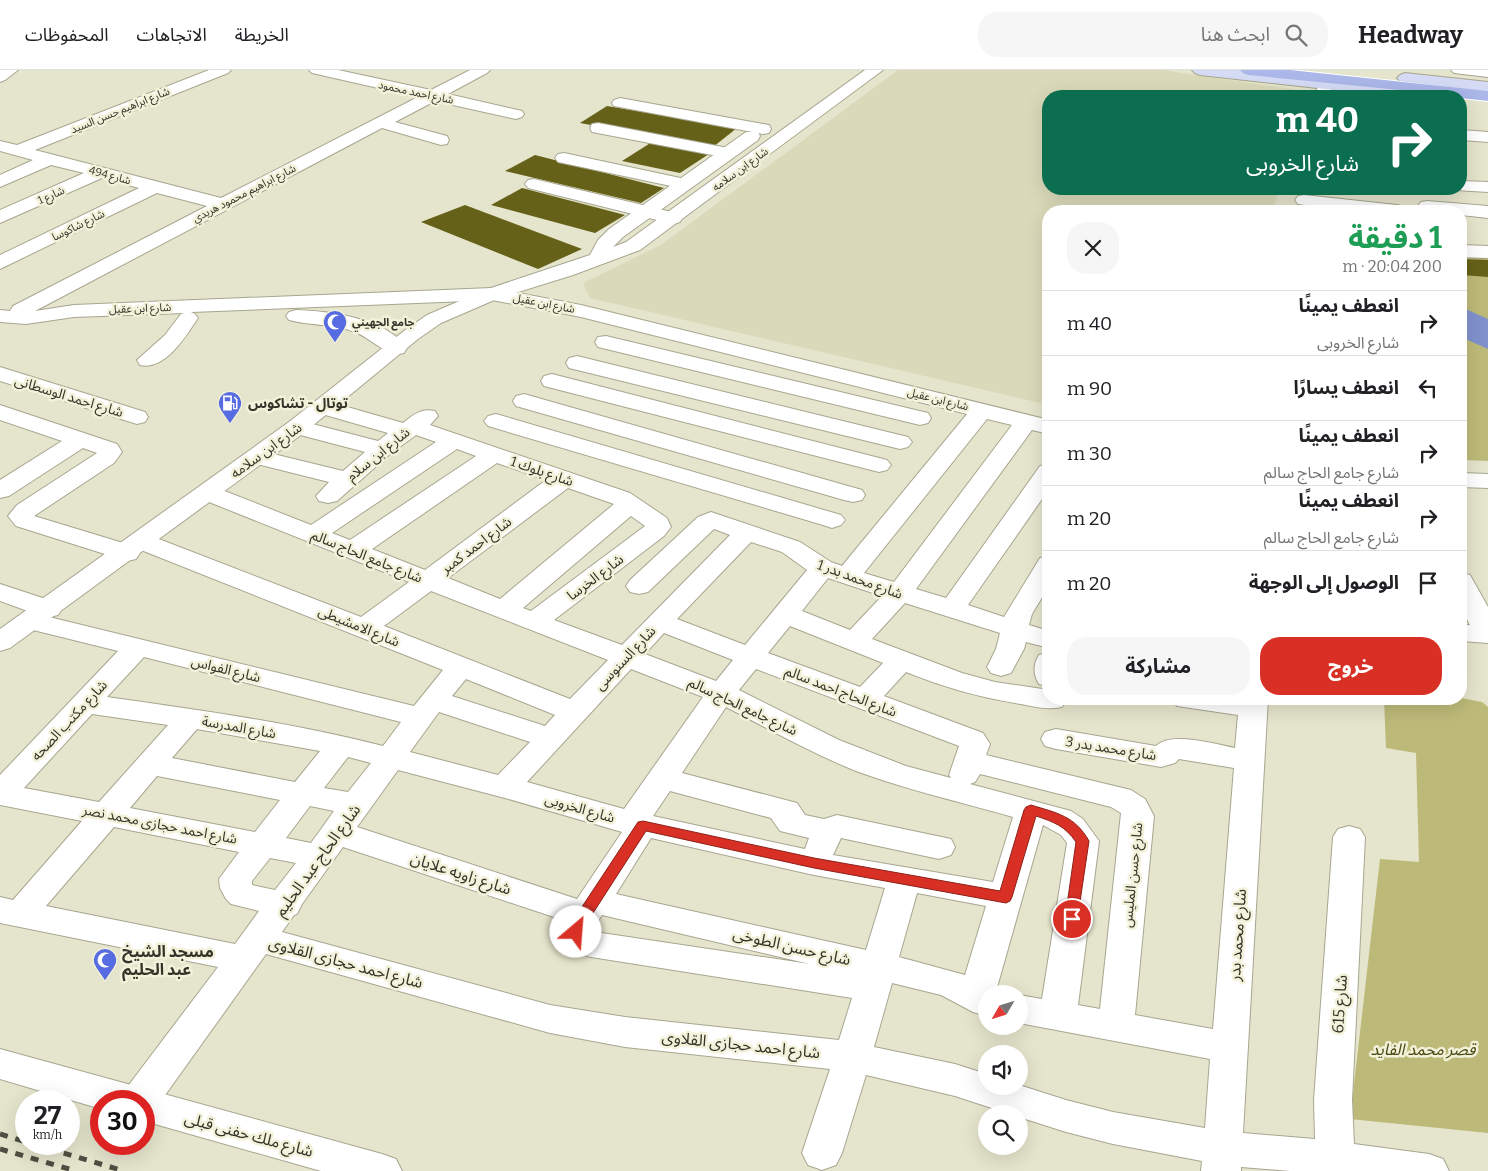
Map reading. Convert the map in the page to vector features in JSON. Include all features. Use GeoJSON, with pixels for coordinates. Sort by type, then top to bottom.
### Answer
{"type":"FeatureCollection","features":[{"type":"Feature","properties":{"kind":"main road"},"geometry":{"type":"LineString","coordinates":[[1200,70],[1318,90]]}},
{"type":"Feature","properties":{"kind":"main road"},"geometry":{"type":"LineString","coordinates":[[1248,70],[1433,90]]}},
{"type":"Feature","properties":{"kind":"main road"},"geometry":{"type":"LineString","coordinates":[[1292,70],[1488,89]]}},
{"type":"Feature","properties":{"kind":"main road"},"geometry":{"type":"LineString","coordinates":[[1330,70],[1488,89]]}},
{"type":"Feature","properties":{"kind":"main road"},"geometry":{"type":"LineString","coordinates":[[1467,94],[1488,96]]}},
{"type":"Feature","properties":{"kind":"main road"},"geometry":{"type":"LineString","coordinates":[[1467,100],[1488,102]]}},
{"type":"Feature","properties":{"kind":"street"},"geometry":{"type":"LineString","coordinates":[[0,77],[10,70]]}},
{"type":"Feature","properties":{"kind":"street","name":"شارع ابراهيم حسن السيد"},"geometry":{"type":"LineString","coordinates":[[18,151],[222,70]]}},
{"type":"Feature","properties":{"kind":"street","name":"شارع احمد محمود"},"geometry":{"type":"LineString","coordinates":[[317,70],[516,114]]}},
{"type":"Feature","properties":{"kind":"street"},"geometry":{"type":"LineString","coordinates":[[455,70],[478,72]]}},
{"type":"Feature","properties":{"kind":"street","name":"شارع ابن سلامه"},"geometry":{"type":"LineString","coordinates":[[0,642],[257,457],[324,407],[434,319],[492,294],[548,277],[633,246],[875,70]]}},
{"type":"Feature","properties":{"kind":"street"},"geometry":{"type":"LineString","coordinates":[[1459,70],[1488,72]]}},
{"type":"Feature","properties":{"kind":"street","name":"شارع ابراهيم محمود هريدي"},"geometry":{"type":"LineString","coordinates":[[11,317],[221,204],[478,72]]}},
{"type":"Feature","properties":{"kind":"street"},"geometry":{"type":"LineString","coordinates":[[620,103],[762,129]]}},
{"type":"Feature","properties":{"kind":"street","name":"شارع ابن سلامه"},"geometry":{"type":"LineString","coordinates":[[599,258],[601,249],[607,241],[778,118]]}},
{"type":"Feature","properties":{"kind":"street"},"geometry":{"type":"LineString","coordinates":[[1467,121],[1479,122]]}},
{"type":"Feature","properties":{"kind":"street"},"geometry":{"type":"LineString","coordinates":[[381,123],[440,140]]}},
{"type":"Feature","properties":{"kind":"street"},"geometry":{"type":"LineString","coordinates":[[598,128],[728,153]]}},
{"type":"Feature","properties":{"kind":"street"},"geometry":{"type":"LineString","coordinates":[[1467,135],[1488,137]]}},
{"type":"Feature","properties":{"kind":"street","name":"شارع 494"},"geometry":{"type":"LineString","coordinates":[[0,146],[221,204]]}},
{"type":"Feature","properties":{"kind":"street"},"geometry":{"type":"LineString","coordinates":[[564,158],[686,184]]}},
{"type":"Feature","properties":{"kind":"street"},"geometry":{"type":"LineString","coordinates":[[0,182],[49,159]]}},
{"type":"Feature","properties":{"kind":"street","name":"شارع 1"},"geometry":{"type":"LineString","coordinates":[[0,218],[102,172]]}},
{"type":"Feature","properties":{"kind":"street"},"geometry":{"type":"LineString","coordinates":[[534,184],[673,218]]}},
{"type":"Feature","properties":{"kind":"street"},"geometry":{"type":"LineString","coordinates":[[1467,186],[1488,187]]}},
{"type":"Feature","properties":{"kind":"street","name":"شارع شاكوسا"},"geometry":{"type":"LineString","coordinates":[[0,263],[155,187]]}},
{"type":"Feature","properties":{"kind":"street"},"geometry":{"type":"LineString","coordinates":[[1304,200],[1347,205]]}},
{"type":"Feature","properties":{"kind":"street"},"geometry":{"type":"LineString","coordinates":[[1427,202],[1445,205]]}},
{"type":"Feature","properties":{"kind":"street"},"geometry":{"type":"LineString","coordinates":[[1467,209],[1488,212]]}},
{"type":"Feature","properties":{"kind":"street"},"geometry":{"type":"LineString","coordinates":[[1467,251],[1488,252]]}},
{"type":"Feature","properties":{"kind":"street","name":"شارع ابن عقيل"},"geometry":{"type":"LineString","coordinates":[[11,317],[74,311],[492,294],[559,306],[1038,424]]}},
{"type":"Feature","properties":{"kind":"street","name":"شارع ابن عقيل"},"geometry":{"type":"LineString","coordinates":[[11,317],[62,325],[188,318],[289,316],[328,318],[375,332],[396,348]]}},
{"type":"Feature","properties":{"kind":"street"},"geometry":{"type":"LineString","coordinates":[[148,360],[173,340],[188,318]]}},
{"type":"Feature","properties":{"kind":"street"},"geometry":{"type":"LineString","coordinates":[[606,342],[920,418]]}},
{"type":"Feature","properties":{"kind":"street"},"geometry":{"type":"LineString","coordinates":[[635,462],[752,354]]}},
{"type":"Feature","properties":{"kind":"street"},"geometry":{"type":"LineString","coordinates":[[577,363],[900,442]]}},
{"type":"Feature","properties":{"kind":"street","name":"شارع احمد الوسطانى"},"geometry":{"type":"LineString","coordinates":[[3,378],[137,417]]}},
{"type":"Feature","properties":{"kind":"street"},"geometry":{"type":"LineString","coordinates":[[552,381],[880,465]]}},
{"type":"Feature","properties":{"kind":"street"},"geometry":{"type":"LineString","coordinates":[[823,566],[832,520],[937,399]]}},
{"type":"Feature","properties":{"kind":"street"},"geometry":{"type":"LineString","coordinates":[[524,401],[853,495]]}},
{"type":"Feature","properties":{"kind":"street","name":"شارع بلوك 1"},"geometry":{"type":"LineString","coordinates":[[324,407],[416,424],[454,441],[621,498],[658,523],[655,531]]}},
{"type":"Feature","properties":{"kind":"street"},"geometry":{"type":"LineString","coordinates":[[589,907],[662,778],[721,693],[823,566],[982,410]]}},
{"type":"Feature","properties":{"kind":"street"},"geometry":{"type":"LineString","coordinates":[[4,416],[91,442]]}},
{"type":"Feature","properties":{"kind":"street"},"geometry":{"type":"LineString","coordinates":[[496,421],[832,520]]}},
{"type":"Feature","properties":{"kind":"street","name":"شارع ابن سلام"},"geometry":{"type":"LineString","coordinates":[[328,496],[382,449],[416,424]]}},
{"type":"Feature","properties":{"kind":"street"},"geometry":{"type":"LineString","coordinates":[[854,642],[899,593],[1038,424]]}},
{"type":"Feature","properties":{"kind":"street"},"geometry":{"type":"LineString","coordinates":[[297,427],[382,449]]}},
{"type":"Feature","properties":{"kind":"street"},"geometry":{"type":"LineString","coordinates":[[314,534],[454,441]]}},
{"type":"Feature","properties":{"kind":"street"},"geometry":{"type":"LineString","coordinates":[[0,491],[91,442]]}},
{"type":"Feature","properties":{"kind":"street","name":"شارع الامشيطى"},"geometry":{"type":"LineString","coordinates":[[91,442],[109,449],[110,452],[106,458],[26,510],[21,516],[25,520],[134,547],[364,628],[460,668],[575,712]]}},
{"type":"Feature","properties":{"kind":"street"},"geometry":{"type":"LineString","coordinates":[[353,550],[494,455]]}},
{"type":"Feature","properties":{"kind":"street"},"geometry":{"type":"LineString","coordinates":[[257,457],[347,479]]}},
{"type":"Feature","properties":{"kind":"street","name":"شارع احمد كمبر"},"geometry":{"type":"LineString","coordinates":[[364,628],[564,479]]}},
{"type":"Feature","properties":{"kind":"street"},"geometry":{"type":"LineString","coordinates":[[1467,480],[1488,481]]}},
{"type":"Feature","properties":{"kind":"street"},"geometry":{"type":"LineString","coordinates":[[951,610],[1042,481]]}},
{"type":"Feature","properties":{"kind":"street","name":"شارع جامع الحاج سالم"},"geometry":{"type":"LineString","coordinates":[[208,493],[534,622],[721,693],[866,764],[1060,819],[1072,827],[1083,841],[1058,1016]]}},
{"type":"Feature","properties":{"kind":"street"},"geometry":{"type":"LineString","coordinates":[[504,610],[631,503]]}},
{"type":"Feature","properties":{"kind":"street","name":"شارع محمد بدر 1"},"geometry":{"type":"LineString","coordinates":[[639,586],[707,522],[716,521],[791,547],[823,566],[899,593],[1042,638]]}},
{"type":"Feature","properties":{"kind":"street","name":"شارع الخرسا"},"geometry":{"type":"LineString","coordinates":[[534,622],[655,531]]}},
{"type":"Feature","properties":{"kind":"street","name":"شارع السنوسى"},"geometry":{"type":"LineString","coordinates":[[505,787],[659,622],[747,532]]}},
{"type":"Feature","properties":{"kind":"street"},"geometry":{"type":"LineString","coordinates":[[1001,666],[1010,649],[1018,614],[1042,575]]}},
{"type":"Feature","properties":{"kind":"street"},"geometry":{"type":"LineString","coordinates":[[1467,633],[1488,634],[1469,587]]}},
{"type":"Feature","properties":{"kind":"street","name":"شارع الفواس"},"geometry":{"type":"LineString","coordinates":[[0,592],[40,615],[138,647],[427,708],[550,738]]}},
{"type":"Feature","properties":{"kind":"street"},"geometry":{"type":"LineString","coordinates":[[785,614],[900,660],[973,686],[1042,691]]}},
{"type":"Feature","properties":{"kind":"street","name":"شارع الحاج احمد سالم"},"geometry":{"type":"LineString","coordinates":[[659,622],[972,740],[975,744],[975,749],[958,791]]}},
{"type":"Feature","properties":{"kind":"street","name":"شارع مكتب الصحه"},"geometry":{"type":"LineString","coordinates":[[0,794],[138,647]]}},
{"type":"Feature","properties":{"kind":"street"},"geometry":{"type":"LineString","coordinates":[[865,700],[900,660]]}},
{"type":"Feature","properties":{"kind":"street","name":"شارع الحاج عبد الحليم"},"geometry":{"type":"LineString","coordinates":[[147,1090],[329,845],[427,708],[460,668]]}},
{"type":"Feature","properties":{"kind":"street","name":"شارع المدرسة"},"geometry":{"type":"LineString","coordinates":[[85,704],[190,718],[342,745],[392,758]]}},
{"type":"Feature","properties":{"kind":"street"},"geometry":{"type":"LineString","coordinates":[[984,985],[1006,897],[1046,780],[1057,730],[1053,705]]}},
{"type":"Feature","properties":{"kind":"street","name":"شارع محمد بدر"},"geometry":{"type":"LineString","coordinates":[[1222,1160],[1254,705]]}},
{"type":"Feature","properties":{"kind":"street"},"geometry":{"type":"LineString","coordinates":[[10,912],[106,814],[190,718]]}},
{"type":"Feature","properties":{"kind":"street","name":"شارع محمد بدر 3"},"geometry":{"type":"LineString","coordinates":[[1056,739],[1161,757],[1172,748],[1250,760]]}},
{"type":"Feature","properties":{"kind":"street"},"geometry":{"type":"LineString","coordinates":[[285,905],[243,895],[237,891],[236,879],[342,745]]}},
{"type":"Feature","properties":{"kind":"street","name":"شارع الخروبى"},"geometry":{"type":"LineString","coordinates":[[392,758],[637,824],[814,863],[1006,897]]}},
{"type":"Feature","properties":{"kind":"street","name":"شارع حسن المليس"},"geometry":{"type":"LineString","coordinates":[[970,761],[1120,798],[1130,802],[1137,808],[1138,816],[1116,1026]]}},
{"type":"Feature","properties":{"kind":"street"},"geometry":{"type":"LineString","coordinates":[[150,764],[357,805]]}},
{"type":"Feature","properties":{"kind":"street"},"geometry":{"type":"LineString","coordinates":[[662,778],[786,811],[789,814],[787,819],[790,823],[828,831]]}},
{"type":"Feature","properties":{"kind":"street","name":"شارع احمد حجازى محمد نصر"},"geometry":{"type":"LineString","coordinates":[[0,794],[263,844],[329,845]]}},
{"type":"Feature","properties":{"kind":"street"},"geometry":{"type":"LineString","coordinates":[[814,863],[828,831],[832,828],[844,826],[939,847]]}},
{"type":"Feature","properties":{"kind":"street","name":"شارع 615"},"geometry":{"type":"LineString","coordinates":[[1334,1165],[1333,1100],[1349,837]]}},
{"type":"Feature","properties":{"kind":"street","name":"شارع زاويه علايان"},"geometry":{"type":"LineString","coordinates":[[329,845],[589,907]]}},
{"type":"Feature","properties":{"kind":"street"},"geometry":{"type":"LineString","coordinates":[[822,1153],[853,1057],[904,879]]}},
{"type":"Feature","properties":{"kind":"street","name":"شارع حسن الطوخى"},"geometry":{"type":"LineString","coordinates":[[589,907],[877,976],[950,984],[978,998]]}},
{"type":"Feature","properties":{"kind":"street","name":"شارع احمد حجازى القلاوى"},"geometry":{"type":"LineString","coordinates":[[10,912],[252,949],[550,1019],[625,1032],[758,1045],[853,1057],[956,1080],[1066,1116],[1222,1160],[1429,1171]]}},
{"type":"Feature","properties":{"kind":"street"},"geometry":{"type":"LineString","coordinates":[[1028,1011],[1229,1047]]}},
{"type":"Feature","properties":{"kind":"street"},"geometry":{"type":"LineString","coordinates":[[0,1064],[91,1090]]}},
{"type":"Feature","properties":{"kind":"street","name":"شارع ملك حفنى قبلى"},"geometry":{"type":"LineString","coordinates":[[155,1108],[382,1171]]}},
{"type":"Feature","properties":{"kind":"shaded area"},"geometry":{"type":"Polygon","coordinates":[[[898,70],[1162,70],[1298,90],[1042,90],[1042,195],[1277,195],[1275,205],[1042,205],[1042,403],[590,298],[583,283],[661,245],[898,70]]]}},
{"type":"Feature","properties":{"kind":"green space"},"geometry":{"type":"Polygon","coordinates":[[[1467,257],[1488,258],[1488,461],[1467,460],[1467,257]]]}},
{"type":"Feature","properties":{"kind":"green space","name":"قصر محمد الفايد"},"geometry":{"type":"Polygon","coordinates":[[[1467,699],[1482,702],[1488,707],[1488,1133],[1350,1119],[1380,859],[1419,862],[1416,753],[1386,748],[1384,705],[1467,705],[1467,699]]]}},
{"type":"Feature","properties":{"kind":"water"},"geometry":{"type":"Polygon","coordinates":[[[1467,310],[1488,319],[1488,349],[1467,340],[1467,310]]]}},
{"type":"Feature","properties":{"kind":"building"},"geometry":{"type":"Polygon","coordinates":[[[607,106],[737,128],[713,147],[580,123],[607,106]]]}},
{"type":"Feature","properties":{"kind":"building"},"geometry":{"type":"Polygon","coordinates":[[[652,142],[709,154],[680,173],[622,161],[652,142]]]}},
{"type":"Feature","properties":{"kind":"building"},"geometry":{"type":"Polygon","coordinates":[[[535,155],[664,188],[641,203],[505,171],[535,155]]]}},
{"type":"Feature","properties":{"kind":"building"},"geometry":{"type":"Polygon","coordinates":[[[522,188],[625,215],[595,233],[491,205],[522,188]]]}},
{"type":"Feature","properties":{"kind":"building"},"geometry":{"type":"Polygon","coordinates":[[[465,205],[582,249],[538,269],[421,222],[465,205]]]}},
{"type":"Feature","properties":{"kind":"building"},"geometry":{"type":"Polygon","coordinates":[[[1467,259],[1488,260],[1488,277],[1467,275],[1467,259]]]}},
{"type":"Feature","properties":{"kind":"railway"},"geometry":{"type":"LineString","coordinates":[[0,1134],[15,1139]]}},
{"type":"Feature","properties":{"kind":"railway"},"geometry":{"type":"LineString","coordinates":[[0,1149],[76,1171]]}},
{"type":"Feature","properties":{"kind":"railway"},"geometry":{"type":"LineString","coordinates":[[70,1155],[124,1171]]}},
{"type":"Feature","properties":{"kind":"place","name":"جامع الجهيني"},"geometry":{"type":"Point","coordinates":[335,343]}},
{"type":"Feature","properties":{"kind":"place","name":"توتال - تشاكوس"},"geometry":{"type":"Point","coordinates":[230,424]}},
{"type":"Feature","properties":{"kind":"place","name":"مسجد الشيخ عبد الحليم"},"geometry":{"type":"Point","coordinates":[105,981]}},
{"type":"Feature","properties":{"kind":"route"},"geometry":{"type":"LineString","coordinates":[[576,932],[577,926],[643,825],[814,863],[1006,897],[1031,810],[1060,819],[1078,832],[1083,841],[1072,919]]}}]}
